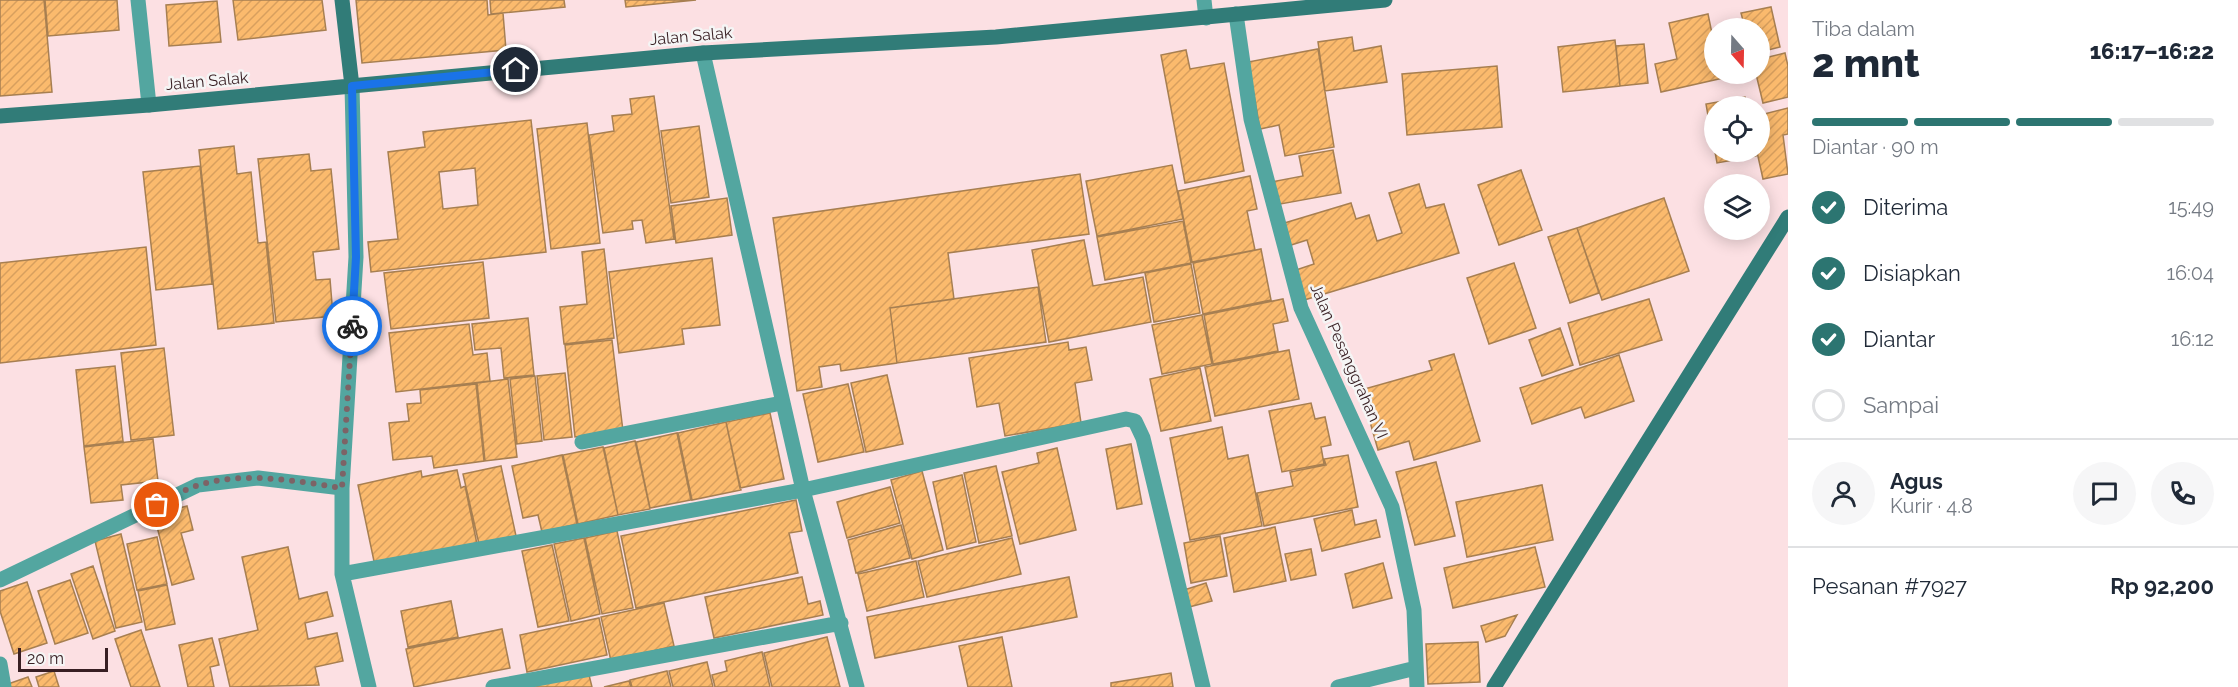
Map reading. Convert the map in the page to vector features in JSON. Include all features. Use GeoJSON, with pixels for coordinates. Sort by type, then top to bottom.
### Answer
{"type":"FeatureCollection","features":[{"type":"Feature","properties":{"kind":"street"},"geometry":{"type":"LineString","coordinates":[[138,0],[149,105]]}},
{"type":"Feature","properties":{"kind":"street"},"geometry":{"type":"LineString","coordinates":[[342,0],[352,86],[356,257],[342,488],[342,574],[369,687]]}},
{"type":"Feature","properties":{"kind":"street"},"geometry":{"type":"LineString","coordinates":[[1204,0],[1206,18]]}},
{"type":"Feature","properties":{"kind":"street","name":"Jalan Salak"},"geometry":{"type":"LineString","coordinates":[[0,116],[149,105],[702,52],[996,37],[1385,0]]}},
{"type":"Feature","properties":{"kind":"street","name":"Jalan Pesanggrahan VI"},"geometry":{"type":"LineString","coordinates":[[1236,14],[1251,119],[1301,308],[1392,507],[1414,609],[1417,687]]}},
{"type":"Feature","properties":{"kind":"street"},"geometry":{"type":"LineString","coordinates":[[702,52],[803,490],[857,687]]}},
{"type":"Feature","properties":{"kind":"street"},"geometry":{"type":"LineString","coordinates":[[1494,687],[1788,217]]}},
{"type":"Feature","properties":{"kind":"street"},"geometry":{"type":"LineString","coordinates":[[582,442],[782,403]]}},
{"type":"Feature","properties":{"kind":"street"},"geometry":{"type":"LineString","coordinates":[[342,574],[803,490],[1126,419],[1135,421],[1143,438],[1203,687]]}},
{"type":"Feature","properties":{"kind":"street"},"geometry":{"type":"LineString","coordinates":[[0,580],[198,485],[258,478],[342,488]]}},
{"type":"Feature","properties":{"kind":"street"},"geometry":{"type":"LineString","coordinates":[[493,687],[841,623]]}},
{"type":"Feature","properties":{"kind":"street"},"geometry":{"type":"LineString","coordinates":[[0,664],[4,687]]}},
{"type":"Feature","properties":{"kind":"street"},"geometry":{"type":"LineString","coordinates":[[1338,687],[1416,668]]}},
{"type":"Feature","properties":{"kind":"building"},"geometry":{"type":"Polygon","coordinates":[[[0,0],[44,0],[52,92],[0,96],[0,0]]]}},
{"type":"Feature","properties":{"kind":"building"},"geometry":{"type":"Polygon","coordinates":[[[45,0],[117,0],[119,30],[48,36],[45,0]]]}},
{"type":"Feature","properties":{"kind":"building"},"geometry":{"type":"Polygon","coordinates":[[[233,0],[322,0],[326,30],[238,40],[233,0]]]}},
{"type":"Feature","properties":{"kind":"building"},"geometry":{"type":"Polygon","coordinates":[[[356,0],[487,0],[488,15],[503,13],[506,50],[362,63],[356,0]]]}},
{"type":"Feature","properties":{"kind":"building"},"geometry":{"type":"Polygon","coordinates":[[[490,0],[564,0],[565,7],[491,14],[490,0]]]}},
{"type":"Feature","properties":{"kind":"building"},"geometry":{"type":"Polygon","coordinates":[[[625,0],[696,0],[626,7],[625,0]]]}},
{"type":"Feature","properties":{"kind":"building"},"geometry":{"type":"Polygon","coordinates":[[[217,1],[221,42],[169,46],[166,5],[217,1]]]}},
{"type":"Feature","properties":{"kind":"building"},"geometry":{"type":"Polygon","coordinates":[[[1771,7],[1780,47],[1770,50],[1770,18],[1742,18],[1741,13],[1771,7]]]}},
{"type":"Feature","properties":{"kind":"building"},"geometry":{"type":"Polygon","coordinates":[[[1708,14],[1709,18],[1704,18],[1704,82],[1661,92],[1655,64],[1677,59],[1669,23],[1708,14]]]}},
{"type":"Feature","properties":{"kind":"building"},"geometry":{"type":"Polygon","coordinates":[[[1352,37],[1354,51],[1381,46],[1387,82],[1325,91],[1318,42],[1352,37]]]}},
{"type":"Feature","properties":{"kind":"building"},"geometry":{"type":"Polygon","coordinates":[[[1615,40],[1620,86],[1563,92],[1558,47],[1615,40]]]}},
{"type":"Feature","properties":{"kind":"building"},"geometry":{"type":"Polygon","coordinates":[[[1644,44],[1648,83],[1620,86],[1616,46],[1644,44]]]}},
{"type":"Feature","properties":{"kind":"building"},"geometry":{"type":"Polygon","coordinates":[[[1318,49],[1334,147],[1285,156],[1279,125],[1260,129],[1248,62],[1318,49]]]}},
{"type":"Feature","properties":{"kind":"building"},"geometry":{"type":"Polygon","coordinates":[[[1186,50],[1190,69],[1224,63],[1244,171],[1185,183],[1161,55],[1186,50]]]}},
{"type":"Feature","properties":{"kind":"building"},"geometry":{"type":"Polygon","coordinates":[[[1785,53],[1788,66],[1788,97],[1770,101],[1770,96],[1761,96],[1758,84],[1770,84],[1770,57],[1785,53]]]}},
{"type":"Feature","properties":{"kind":"building"},"geometry":{"type":"Polygon","coordinates":[[[1497,66],[1502,127],[1407,135],[1402,74],[1497,66]]]}},
{"type":"Feature","properties":{"kind":"building"},"geometry":{"type":"Polygon","coordinates":[[[654,96],[674,239],[646,243],[642,220],[632,221],[633,229],[603,233],[589,135],[614,131],[612,116],[632,114],[630,99],[654,96]]]}},
{"type":"Feature","properties":{"kind":"building"},"geometry":{"type":"Polygon","coordinates":[[[1788,108],[1788,134],[1783,135],[1788,174],[1770,178],[1770,174],[1762,174],[1759,162],[1770,162],[1770,112],[1788,108]]]}},
{"type":"Feature","properties":{"kind":"building"},"geometry":{"type":"Polygon","coordinates":[[[531,120],[546,252],[371,272],[368,242],[398,239],[388,152],[425,147],[423,132],[531,120]],[[475,168],[439,172],[443,209],[478,205],[475,168]]]}},
{"type":"Feature","properties":{"kind":"building"},"geometry":{"type":"Polygon","coordinates":[[[587,123],[600,243],[551,249],[537,129],[587,123]]]}},
{"type":"Feature","properties":{"kind":"building"},"geometry":{"type":"Polygon","coordinates":[[[699,126],[709,197],[671,203],[661,131],[699,126]]]}},
{"type":"Feature","properties":{"kind":"building"},"geometry":{"type":"Polygon","coordinates":[[[234,146],[237,174],[251,172],[258,243],[266,242],[274,323],[218,329],[199,150],[234,146]]]}},
{"type":"Feature","properties":{"kind":"building"},"geometry":{"type":"Polygon","coordinates":[[[1333,150],[1341,193],[1275,205],[1271,182],[1303,176],[1299,156],[1333,150]]]}},
{"type":"Feature","properties":{"kind":"building"},"geometry":{"type":"Polygon","coordinates":[[[309,154],[311,171],[331,169],[339,249],[313,252],[316,280],[330,279],[333,316],[276,322],[258,159],[309,154]]]}},
{"type":"Feature","properties":{"kind":"building"},"geometry":{"type":"Polygon","coordinates":[[[1172,165],[1183,219],[1097,236],[1086,181],[1172,165]]]}},
{"type":"Feature","properties":{"kind":"building"},"geometry":{"type":"Polygon","coordinates":[[[200,166],[212,284],[156,290],[143,172],[200,166]]]}},
{"type":"Feature","properties":{"kind":"building"},"geometry":{"type":"Polygon","coordinates":[[[1521,170],[1542,230],[1499,245],[1478,185],[1521,170]]]}},
{"type":"Feature","properties":{"kind":"building"},"geometry":{"type":"Polygon","coordinates":[[[1080,174],[1089,234],[948,253],[954,299],[890,308],[897,363],[841,371],[840,364],[819,367],[822,387],[797,391],[773,218],[1080,174]]]}},
{"type":"Feature","properties":{"kind":"building"},"geometry":{"type":"Polygon","coordinates":[[[1250,176],[1257,209],[1247,211],[1255,250],[1192,262],[1178,191],[1250,176]]]}},
{"type":"Feature","properties":{"kind":"building"},"geometry":{"type":"Polygon","coordinates":[[[1419,184],[1426,208],[1444,204],[1459,253],[1301,301],[1293,271],[1314,264],[1307,240],[1288,246],[1281,224],[1351,203],[1356,219],[1369,215],[1377,241],[1402,233],[1389,193],[1419,184]]]}},
{"type":"Feature","properties":{"kind":"building"},"geometry":{"type":"Polygon","coordinates":[[[727,198],[732,235],[676,243],[671,206],[727,198]]]}},
{"type":"Feature","properties":{"kind":"building"},"geometry":{"type":"Polygon","coordinates":[[[1664,198],[1689,271],[1602,300],[1577,228],[1664,198]]]}},
{"type":"Feature","properties":{"kind":"building"},"geometry":{"type":"Polygon","coordinates":[[[1183,221],[1191,263],[1105,280],[1097,237],[1183,221]]]}},
{"type":"Feature","properties":{"kind":"building"},"geometry":{"type":"Polygon","coordinates":[[[1577,228],[1599,293],[1570,303],[1548,237],[1577,228]]]}},
{"type":"Feature","properties":{"kind":"building"},"geometry":{"type":"Polygon","coordinates":[[[1084,240],[1093,286],[1143,277],[1151,322],[1049,342],[1032,250],[1084,240]]]}},
{"type":"Feature","properties":{"kind":"building"},"geometry":{"type":"Polygon","coordinates":[[[146,247],[156,345],[0,363],[0,263],[146,247]]]}},
{"type":"Feature","properties":{"kind":"building"},"geometry":{"type":"Polygon","coordinates":[[[604,249],[614,338],[564,344],[560,307],[587,304],[582,252],[604,249]]]}},
{"type":"Feature","properties":{"kind":"building"},"geometry":{"type":"Polygon","coordinates":[[[1261,249],[1271,300],[1203,314],[1193,263],[1261,249]]]}},
{"type":"Feature","properties":{"kind":"building"},"geometry":{"type":"Polygon","coordinates":[[[712,258],[720,325],[682,329],[684,344],[619,353],[609,272],[712,258]]]}},
{"type":"Feature","properties":{"kind":"building"},"geometry":{"type":"Polygon","coordinates":[[[483,262],[489,318],[391,329],[384,273],[483,262]]]}},
{"type":"Feature","properties":{"kind":"building"},"geometry":{"type":"Polygon","coordinates":[[[1514,263],[1536,328],[1489,344],[1467,278],[1514,263]]]}},
{"type":"Feature","properties":{"kind":"building"},"geometry":{"type":"Polygon","coordinates":[[[1191,264],[1200,313],[1154,322],[1145,273],[1191,264]]]}},
{"type":"Feature","properties":{"kind":"building"},"geometry":{"type":"Polygon","coordinates":[[[1038,287],[1046,342],[897,363],[890,308],[1038,287]]]}},
{"type":"Feature","properties":{"kind":"building"},"geometry":{"type":"Polygon","coordinates":[[[1283,299],[1288,321],[1273,324],[1278,351],[1213,364],[1204,315],[1283,299]]]}},
{"type":"Feature","properties":{"kind":"building"},"geometry":{"type":"Polygon","coordinates":[[[1649,299],[1662,340],[1580,365],[1568,323],[1649,299]]]}},
{"type":"Feature","properties":{"kind":"building"},"geometry":{"type":"Polygon","coordinates":[[[1202,315],[1212,364],[1162,374],[1152,325],[1202,315]]]}},
{"type":"Feature","properties":{"kind":"building"},"geometry":{"type":"Polygon","coordinates":[[[528,318],[534,375],[504,378],[501,348],[475,350],[472,324],[528,318]]]}},
{"type":"Feature","properties":{"kind":"building"},"geometry":{"type":"Polygon","coordinates":[[[469,324],[473,355],[487,353],[490,381],[396,392],[389,333],[469,324]]]}},
{"type":"Feature","properties":{"kind":"building"},"geometry":{"type":"Polygon","coordinates":[[[1560,328],[1573,365],[1542,376],[1529,340],[1560,328]]]}},
{"type":"Feature","properties":{"kind":"building"},"geometry":{"type":"Polygon","coordinates":[[[612,340],[623,431],[575,437],[565,345],[612,340]]]}},
{"type":"Feature","properties":{"kind":"building"},"geometry":{"type":"Polygon","coordinates":[[[1068,342],[1069,350],[1086,347],[1092,380],[1075,383],[1081,423],[1005,436],[999,403],[977,407],[969,358],[1068,342]]]}},
{"type":"Feature","properties":{"kind":"building"},"geometry":{"type":"Polygon","coordinates":[[[164,348],[174,435],[131,440],[121,353],[164,348]]]}},
{"type":"Feature","properties":{"kind":"building"},"geometry":{"type":"Polygon","coordinates":[[[1289,350],[1299,399],[1215,416],[1205,367],[1289,350]]]}},
{"type":"Feature","properties":{"kind":"building"},"geometry":{"type":"Polygon","coordinates":[[[1454,354],[1480,441],[1414,460],[1409,441],[1378,450],[1361,390],[1432,370],[1429,361],[1454,354]]]}},
{"type":"Feature","properties":{"kind":"building"},"geometry":{"type":"Polygon","coordinates":[[[1619,355],[1634,401],[1585,418],[1581,407],[1532,424],[1520,388],[1619,355]]]}},
{"type":"Feature","properties":{"kind":"building"},"geometry":{"type":"Polygon","coordinates":[[[115,366],[123,441],[84,446],[76,370],[115,366]]]}},
{"type":"Feature","properties":{"kind":"building"},"geometry":{"type":"Polygon","coordinates":[[[1200,368],[1211,421],[1161,431],[1150,379],[1200,368]]]}},
{"type":"Feature","properties":{"kind":"building"},"geometry":{"type":"Polygon","coordinates":[[[565,373],[572,437],[544,440],[537,376],[565,373]]]}},
{"type":"Feature","properties":{"kind":"building"},"geometry":{"type":"Polygon","coordinates":[[[887,375],[903,444],[866,452],[851,383],[887,375]]]}},
{"type":"Feature","properties":{"kind":"building"},"geometry":{"type":"Polygon","coordinates":[[[535,376],[542,441],[517,444],[510,379],[535,376]]]}},
{"type":"Feature","properties":{"kind":"building"},"geometry":{"type":"Polygon","coordinates":[[[508,379],[517,457],[485,461],[477,383],[508,379]]]}},
{"type":"Feature","properties":{"kind":"building"},"geometry":{"type":"Polygon","coordinates":[[[476,384],[484,461],[434,468],[432,456],[393,460],[389,423],[409,421],[407,404],[421,403],[420,390],[476,384]]]}},
{"type":"Feature","properties":{"kind":"building"},"geometry":{"type":"Polygon","coordinates":[[[848,384],[864,452],[818,462],[803,394],[848,384]]]}},
{"type":"Feature","properties":{"kind":"building"},"geometry":{"type":"Polygon","coordinates":[[[1311,403],[1315,419],[1325,417],[1331,445],[1321,447],[1324,464],[1282,472],[1269,411],[1311,403]]]}},
{"type":"Feature","properties":{"kind":"building"},"geometry":{"type":"Polygon","coordinates":[[[770,413],[784,479],[740,488],[726,422],[770,413]]]}},
{"type":"Feature","properties":{"kind":"building"},"geometry":{"type":"Polygon","coordinates":[[[726,422],[741,490],[692,500],[678,433],[726,422]]]}},
{"type":"Feature","properties":{"kind":"building"},"geometry":{"type":"Polygon","coordinates":[[[1222,427],[1228,459],[1248,455],[1262,526],[1190,540],[1170,438],[1222,427]]]}},
{"type":"Feature","properties":{"kind":"building"},"geometry":{"type":"Polygon","coordinates":[[[677,433],[691,500],[650,508],[636,442],[677,433]]]}},
{"type":"Feature","properties":{"kind":"building"},"geometry":{"type":"Polygon","coordinates":[[[153,439],[158,481],[121,485],[123,500],[91,503],[84,447],[153,439]]]}},
{"type":"Feature","properties":{"kind":"building"},"geometry":{"type":"Polygon","coordinates":[[[635,441],[650,509],[618,515],[604,448],[635,441]]]}},
{"type":"Feature","properties":{"kind":"building"},"geometry":{"type":"Polygon","coordinates":[[[1131,444],[1142,504],[1117,509],[1106,449],[1131,444]]]}},
{"type":"Feature","properties":{"kind":"building"},"geometry":{"type":"Polygon","coordinates":[[[603,447],[618,515],[578,524],[563,455],[603,447]]]}},
{"type":"Feature","properties":{"kind":"building"},"geometry":{"type":"Polygon","coordinates":[[[1057,448],[1076,530],[1020,544],[1002,472],[1039,463],[1037,453],[1057,448]]]}},
{"type":"Feature","properties":{"kind":"building"},"geometry":{"type":"Polygon","coordinates":[[[562,455],[577,524],[542,532],[538,515],[523,518],[512,466],[562,455]]]}},
{"type":"Feature","properties":{"kind":"building"},"geometry":{"type":"Polygon","coordinates":[[[1348,455],[1358,507],[1264,526],[1257,493],[1293,486],[1290,472],[1326,465],[1324,459],[1348,455]]]}},
{"type":"Feature","properties":{"kind":"building"},"geometry":{"type":"Polygon","coordinates":[[[1436,462],[1455,536],[1415,545],[1396,472],[1436,462]]]}},
{"type":"Feature","properties":{"kind":"building"},"geometry":{"type":"Polygon","coordinates":[[[501,466],[516,536],[479,544],[463,474],[501,466]]]}},
{"type":"Feature","properties":{"kind":"building"},"geometry":{"type":"Polygon","coordinates":[[[996,466],[1012,536],[979,543],[964,473],[996,466]]]}},
{"type":"Feature","properties":{"kind":"building"},"geometry":{"type":"Polygon","coordinates":[[[457,470],[461,488],[465,486],[477,544],[375,566],[358,485],[421,471],[422,477],[457,470]]]}},
{"type":"Feature","properties":{"kind":"building"},"geometry":{"type":"Polygon","coordinates":[[[922,471],[943,550],[912,559],[891,480],[922,471]]]}},
{"type":"Feature","properties":{"kind":"building"},"geometry":{"type":"Polygon","coordinates":[[[962,475],[976,542],[947,549],[933,482],[962,475]]]}},
{"type":"Feature","properties":{"kind":"building"},"geometry":{"type":"Polygon","coordinates":[[[1542,485],[1553,540],[1467,557],[1456,502],[1542,485]]]}},
{"type":"Feature","properties":{"kind":"building"},"geometry":{"type":"Polygon","coordinates":[[[890,487],[900,523],[847,538],[837,502],[890,487]]]}},
{"type":"Feature","properties":{"kind":"building"},"geometry":{"type":"Polygon","coordinates":[[[796,500],[802,531],[789,533],[798,573],[636,608],[621,536],[796,500]]]}},
{"type":"Feature","properties":{"kind":"building"},"geometry":{"type":"Polygon","coordinates":[[[187,506],[193,530],[181,533],[194,579],[172,585],[154,515],[187,506]]]}},
{"type":"Feature","properties":{"kind":"building"},"geometry":{"type":"Polygon","coordinates":[[[1352,510],[1355,525],[1376,520],[1380,537],[1322,551],[1314,519],[1352,510]]]}},
{"type":"Feature","properties":{"kind":"building"},"geometry":{"type":"Polygon","coordinates":[[[901,525],[910,558],[856,573],[848,540],[901,525]]]}},
{"type":"Feature","properties":{"kind":"building"},"geometry":{"type":"Polygon","coordinates":[[[1275,527],[1286,581],[1234,592],[1224,538],[1275,527]]]}},
{"type":"Feature","properties":{"kind":"building"},"geometry":{"type":"Polygon","coordinates":[[[617,531],[633,608],[602,614],[585,538],[617,531]]]}},
{"type":"Feature","properties":{"kind":"building"},"geometry":{"type":"Polygon","coordinates":[[[121,534],[142,622],[116,628],[95,541],[121,534]]]}},
{"type":"Feature","properties":{"kind":"building"},"geometry":{"type":"Polygon","coordinates":[[[1220,536],[1227,576],[1191,583],[1184,543],[1220,536]]]}},
{"type":"Feature","properties":{"kind":"building"},"geometry":{"type":"Polygon","coordinates":[[[157,537],[167,584],[137,590],[127,544],[157,537]]]}},
{"type":"Feature","properties":{"kind":"building"},"geometry":{"type":"Polygon","coordinates":[[[584,538],[600,614],[571,621],[554,544],[584,538]]]}},
{"type":"Feature","properties":{"kind":"building"},"geometry":{"type":"Polygon","coordinates":[[[1012,538],[1021,574],[927,597],[918,561],[1012,538]]]}},
{"type":"Feature","properties":{"kind":"building"},"geometry":{"type":"Polygon","coordinates":[[[552,545],[569,621],[538,627],[522,551],[552,545]]]}},
{"type":"Feature","properties":{"kind":"building"},"geometry":{"type":"Polygon","coordinates":[[[288,547],[299,599],[327,592],[333,616],[305,623],[308,639],[337,633],[343,661],[315,667],[319,685],[230,687],[219,639],[258,630],[242,557],[288,547]]]}},
{"type":"Feature","properties":{"kind":"building"},"geometry":{"type":"Polygon","coordinates":[[[1535,547],[1545,587],[1453,608],[1444,568],[1535,547]]]}},
{"type":"Feature","properties":{"kind":"building"},"geometry":{"type":"Polygon","coordinates":[[[1311,549],[1316,575],[1291,580],[1285,554],[1311,549]]]}},
{"type":"Feature","properties":{"kind":"building"},"geometry":{"type":"Polygon","coordinates":[[[916,561],[924,597],[867,611],[858,574],[916,561]]]}},
{"type":"Feature","properties":{"kind":"building"},"geometry":{"type":"Polygon","coordinates":[[[1383,563],[1392,598],[1353,608],[1345,574],[1383,563]]]}},
{"type":"Feature","properties":{"kind":"building"},"geometry":{"type":"Polygon","coordinates":[[[93,566],[115,631],[93,639],[71,574],[93,566]]]}},
{"type":"Feature","properties":{"kind":"building"},"geometry":{"type":"Polygon","coordinates":[[[802,577],[808,604],[820,601],[823,615],[714,638],[705,597],[802,577]]]}},
{"type":"Feature","properties":{"kind":"building"},"geometry":{"type":"Polygon","coordinates":[[[1069,577],[1077,617],[875,658],[867,617],[1069,577]]]}},
{"type":"Feature","properties":{"kind":"building"},"geometry":{"type":"Polygon","coordinates":[[[70,580],[88,633],[55,644],[38,591],[70,580]]]}},
{"type":"Feature","properties":{"kind":"building"},"geometry":{"type":"Polygon","coordinates":[[[27,582],[47,643],[14,654],[0,611],[0,591],[27,582]]]}},
{"type":"Feature","properties":{"kind":"building"},"geometry":{"type":"Polygon","coordinates":[[[1206,583],[1212,601],[1189,607],[1184,590],[1206,583]]]}},
{"type":"Feature","properties":{"kind":"building"},"geometry":{"type":"Polygon","coordinates":[[[167,585],[175,624],[146,630],[138,591],[167,585]]]}},
{"type":"Feature","properties":{"kind":"building"},"geometry":{"type":"Polygon","coordinates":[[[451,601],[458,637],[408,647],[401,611],[451,601]]]}},
{"type":"Feature","properties":{"kind":"building"},"geometry":{"type":"Polygon","coordinates":[[[664,603],[674,646],[611,661],[601,617],[664,603]]]}},
{"type":"Feature","properties":{"kind":"building"},"geometry":{"type":"Polygon","coordinates":[[[1517,615],[1505,636],[1486,642],[1481,626],[1517,615]]]}},
{"type":"Feature","properties":{"kind":"building"},"geometry":{"type":"Polygon","coordinates":[[[599,618],[607,655],[527,672],[520,635],[599,618]]]}},
{"type":"Feature","properties":{"kind":"building"},"geometry":{"type":"Polygon","coordinates":[[[502,629],[510,668],[414,687],[406,649],[502,629]]]}},
{"type":"Feature","properties":{"kind":"building"},"geometry":{"type":"Polygon","coordinates":[[[141,630],[160,687],[131,687],[115,639],[141,630]]]}},
{"type":"Feature","properties":{"kind":"building"},"geometry":{"type":"Polygon","coordinates":[[[827,637],[840,687],[772,687],[764,653],[827,637]]]}},
{"type":"Feature","properties":{"kind":"building"},"geometry":{"type":"Polygon","coordinates":[[[1002,637],[1012,687],[968,687],[959,646],[1002,637]]]}},
{"type":"Feature","properties":{"kind":"building"},"geometry":{"type":"Polygon","coordinates":[[[212,638],[219,665],[210,667],[214,687],[188,687],[179,645],[212,638]]]}},
{"type":"Feature","properties":{"kind":"building"},"geometry":{"type":"Polygon","coordinates":[[[1478,642],[1480,682],[1428,684],[1426,644],[1478,642]]]}},
{"type":"Feature","properties":{"kind":"building"},"geometry":{"type":"Polygon","coordinates":[[[762,652],[770,687],[715,687],[712,675],[727,671],[725,661],[762,652]]]}},
{"type":"Feature","properties":{"kind":"building"},"geometry":{"type":"Polygon","coordinates":[[[707,662],[713,687],[673,687],[669,671],[707,662]]]}},
{"type":"Feature","properties":{"kind":"building"},"geometry":{"type":"Polygon","coordinates":[[[54,671],[59,687],[39,687],[36,677],[54,671]]]}},
{"type":"Feature","properties":{"kind":"building"},"geometry":{"type":"Polygon","coordinates":[[[588,671],[592,687],[524,687],[588,671]]]}},
{"type":"Feature","properties":{"kind":"building"},"geometry":{"type":"Polygon","coordinates":[[[667,671],[671,687],[632,687],[630,680],[667,671]]]}},
{"type":"Feature","properties":{"kind":"building"},"geometry":{"type":"Polygon","coordinates":[[[1171,673],[1173,687],[1111,687],[1111,683],[1171,673]]]}},
{"type":"Feature","properties":{"kind":"building"},"geometry":{"type":"Polygon","coordinates":[[[28,677],[32,687],[9,687],[8,684],[28,677]]]}},
{"type":"Feature","properties":{"kind":"building"},"geometry":{"type":"Polygon","coordinates":[[[629,681],[631,687],[604,687],[629,681]]]}},
{"type":"Feature","properties":{"kind":"way so far"},"geometry":{"type":"LineString","coordinates":[[157,505],[198,485],[216,481],[278,479],[342,488],[352,326]]}},
{"type":"Feature","properties":{"kind":"route"},"geometry":{"type":"LineString","coordinates":[[352,326],[356,257],[352,86],[516,70]]}}]}
